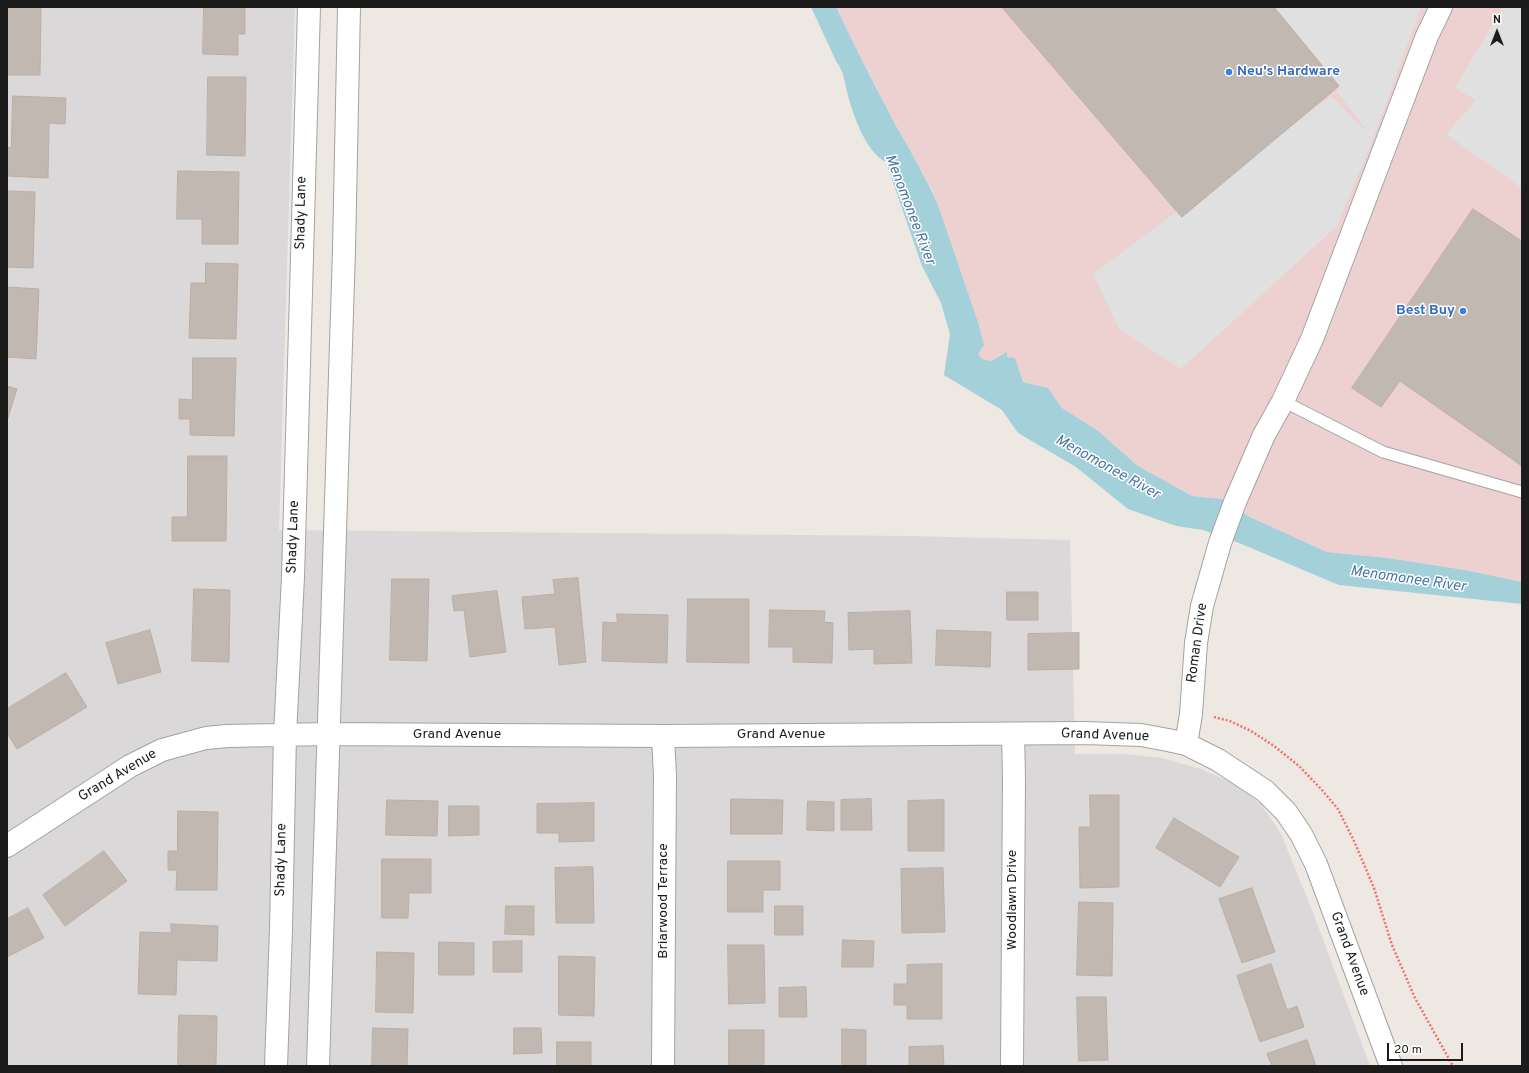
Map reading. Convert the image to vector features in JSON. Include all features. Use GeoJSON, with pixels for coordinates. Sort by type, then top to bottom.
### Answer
{"type":"FeatureCollection","features":[{"type":"Feature","properties":{"kind":"street","name":"Shady Lane"},"geometry":{"type":"LineString","coordinates":[[276,1066],[281,930],[285,735],[293,577],[304,128],[309,7]]}},
{"type":"Feature","properties":{"kind":"street"},"geometry":{"type":"LineString","coordinates":[[318,1066],[344,250],[349,7]]}},
{"type":"Feature","properties":{"kind":"street","name":"Roman Drive"},"geometry":{"type":"LineString","coordinates":[[1186,744],[1191,714],[1196,643],[1202,606],[1220,543],[1235,502],[1264,436],[1283,401],[1312,339],[1427,36],[1441,7]]}},
{"type":"Feature","properties":{"kind":"street","name":"Grand Avenue"},"geometry":{"type":"LineString","coordinates":[[7,846],[130,766],[162,750],[206,738],[328,734],[663,736],[1085,733],[1141,735],[1186,744],[1218,760],[1265,791],[1286,812],[1301,834],[1316,864],[1391,1066]]}},
{"type":"Feature","properties":{"kind":"street","name":"Woodlawn Drive"},"geometry":{"type":"LineString","coordinates":[[1012,734],[1014,778],[1012,1066]]}},
{"type":"Feature","properties":{"kind":"street","name":"Briarwood Terrace"},"geometry":{"type":"LineString","coordinates":[[663,736],[665,776],[663,1066]]}},
{"type":"Feature","properties":{"kind":"lane"},"geometry":{"type":"LineString","coordinates":[[1283,401],[1383,452],[1522,492]]}},
{"type":"Feature","properties":{"kind":"path"},"geometry":{"type":"LineString","coordinates":[[1191,714],[1215,717],[1230,721],[1251,731],[1268,742],[1299,766],[1322,790],[1338,810],[1354,841],[1374,888],[1392,945],[1415,998],[1453,1066]]}},
{"type":"Feature","properties":{"kind":"shaded area"},"geometry":{"type":"Polygon","coordinates":[[[7,7],[295,7],[279,530],[907,536],[1070,540],[1075,754],[1124,754],[1162,758],[1201,769],[1233,783],[1261,804],[1281,834],[1314,915],[1370,1066],[7,1066],[7,7]]]}},
{"type":"Feature","properties":{"kind":"shaded area"},"geometry":{"type":"Polygon","coordinates":[[[836,7],[1522,7],[1522,582],[1465,570],[1388,558],[1327,552],[1250,517],[1222,499],[1192,496],[1138,466],[1097,430],[1062,408],[1048,388],[1023,382],[1015,359],[1007,357],[1007,352],[991,361],[982,359],[978,354],[984,345],[978,322],[931,188],[895,124],[836,7]]]}},
{"type":"Feature","properties":{"kind":"shaded area"},"geometry":{"type":"Polygon","coordinates":[[[1273,7],[1421,7],[1373,139],[1337,226],[1181,369],[1119,329],[1093,274],[1331,96],[1370,135],[1273,7]]]}},
{"type":"Feature","properties":{"kind":"shaded area"},"geometry":{"type":"Polygon","coordinates":[[[1503,7],[1522,7],[1522,188],[1446,134],[1476,100],[1455,88],[1503,7]]]}},
{"type":"Feature","properties":{"kind":"water","name":"Menomonee River"},"geometry":{"type":"Polygon","coordinates":[[[811,7],[836,7],[895,124],[923,174],[938,205],[978,322],[984,345],[978,354],[982,359],[991,361],[1007,352],[1007,357],[1015,358],[1023,382],[1048,388],[1062,408],[1097,430],[1138,466],[1192,496],[1222,499],[1250,517],[1327,552],[1388,558],[1465,570],[1522,582],[1522,604],[1339,585],[1239,543],[1203,530],[1176,526],[1128,509],[1076,467],[1018,433],[1002,410],[944,375],[950,334],[941,303],[922,266],[886,162],[872,150],[857,123],[841,69],[811,7]]]}},
{"type":"Feature","properties":{"kind":"building"},"geometry":{"type":"Polygon","coordinates":[[[7,7],[41,7],[40,75],[7,75],[7,7]]]}},
{"type":"Feature","properties":{"kind":"building"},"geometry":{"type":"Polygon","coordinates":[[[204,7],[245,7],[245,34],[238,34],[238,55],[203,54],[204,7]]]}},
{"type":"Feature","properties":{"kind":"building"},"geometry":{"type":"Polygon","coordinates":[[[1002,7],[1274,7],[1339,86],[1182,217],[1002,7]]]}},
{"type":"Feature","properties":{"kind":"building"},"geometry":{"type":"Polygon","coordinates":[[[208,77],[246,77],[245,156],[207,155],[208,77]]]}},
{"type":"Feature","properties":{"kind":"building"},"geometry":{"type":"Polygon","coordinates":[[[13,96],[66,98],[65,124],[49,123],[48,178],[7,176],[7,147],[11,148],[13,96]]]}},
{"type":"Feature","properties":{"kind":"building"},"geometry":{"type":"Polygon","coordinates":[[[178,171],[239,172],[238,244],[202,244],[202,219],[177,219],[178,171]]]}},
{"type":"Feature","properties":{"kind":"building"},"geometry":{"type":"Polygon","coordinates":[[[7,191],[35,192],[33,268],[7,267],[7,191]]]}},
{"type":"Feature","properties":{"kind":"building","name":"Best Buy"},"geometry":{"type":"Polygon","coordinates":[[[1473,209],[1522,241],[1522,466],[1400,381],[1381,407],[1352,388],[1473,209]]]}},
{"type":"Feature","properties":{"kind":"building"},"geometry":{"type":"Polygon","coordinates":[[[206,263],[238,264],[236,339],[189,338],[191,283],[205,283],[206,263]]]}},
{"type":"Feature","properties":{"kind":"building"},"geometry":{"type":"Polygon","coordinates":[[[7,287],[39,289],[36,359],[7,357],[7,287]]]}},
{"type":"Feature","properties":{"kind":"building"},"geometry":{"type":"Polygon","coordinates":[[[193,358],[236,358],[234,436],[190,435],[190,419],[179,419],[179,399],[192,400],[193,358]]]}},
{"type":"Feature","properties":{"kind":"building"},"geometry":{"type":"Polygon","coordinates":[[[7,386],[17,389],[7,421],[7,386]]]}},
{"type":"Feature","properties":{"kind":"building"},"geometry":{"type":"Polygon","coordinates":[[[188,456],[227,456],[226,541],[172,541],[172,517],[187,517],[188,456]]]}},
{"type":"Feature","properties":{"kind":"building"},"geometry":{"type":"Polygon","coordinates":[[[578,578],[586,662],[559,665],[555,627],[525,629],[522,597],[555,594],[553,580],[578,578]]]}},
{"type":"Feature","properties":{"kind":"building"},"geometry":{"type":"Polygon","coordinates":[[[392,579],[429,579],[427,661],[390,660],[392,579]]]}},
{"type":"Feature","properties":{"kind":"building"},"geometry":{"type":"Polygon","coordinates":[[[194,589],[230,590],[229,662],[192,661],[194,589]]]}},
{"type":"Feature","properties":{"kind":"building"},"geometry":{"type":"Polygon","coordinates":[[[497,591],[506,652],[470,657],[464,610],[454,611],[452,596],[497,591]]]}},
{"type":"Feature","properties":{"kind":"building"},"geometry":{"type":"Polygon","coordinates":[[[1007,592],[1038,592],[1038,620],[1007,620],[1007,592]]]}},
{"type":"Feature","properties":{"kind":"building"},"geometry":{"type":"Polygon","coordinates":[[[688,599],[749,599],[749,663],[687,662],[688,599]]]}},
{"type":"Feature","properties":{"kind":"building"},"geometry":{"type":"Polygon","coordinates":[[[770,610],[825,611],[824,622],[833,623],[832,663],[793,662],[793,647],[769,647],[770,610]]]}},
{"type":"Feature","properties":{"kind":"building"},"geometry":{"type":"Polygon","coordinates":[[[910,611],[912,663],[874,664],[874,649],[849,650],[848,613],[910,611]]]}},
{"type":"Feature","properties":{"kind":"building"},"geometry":{"type":"Polygon","coordinates":[[[617,614],[668,615],[667,663],[602,661],[603,622],[617,623],[617,614]]]}},
{"type":"Feature","properties":{"kind":"building"},"geometry":{"type":"Polygon","coordinates":[[[150,630],[161,672],[118,684],[106,643],[150,630]]]}},
{"type":"Feature","properties":{"kind":"building"},"geometry":{"type":"Polygon","coordinates":[[[937,630],[991,632],[990,667],[936,665],[937,630]]]}},
{"type":"Feature","properties":{"kind":"building"},"geometry":{"type":"Polygon","coordinates":[[[1079,633],[1079,669],[1028,670],[1028,634],[1079,633]]]}},
{"type":"Feature","properties":{"kind":"building"},"geometry":{"type":"Polygon","coordinates":[[[66,673],[87,707],[17,749],[7,733],[7,709],[66,673]]]}},
{"type":"Feature","properties":{"kind":"building"},"geometry":{"type":"Polygon","coordinates":[[[1090,795],[1119,795],[1119,887],[1080,888],[1079,827],[1090,827],[1090,795]]]}},
{"type":"Feature","properties":{"kind":"building"},"geometry":{"type":"Polygon","coordinates":[[[731,799],[783,800],[782,834],[731,834],[731,799]]]}},
{"type":"Feature","properties":{"kind":"building"},"geometry":{"type":"Polygon","coordinates":[[[871,799],[872,830],[841,830],[841,800],[871,799]]]}},
{"type":"Feature","properties":{"kind":"building"},"geometry":{"type":"Polygon","coordinates":[[[387,800],[438,801],[437,836],[386,835],[387,800]]]}},
{"type":"Feature","properties":{"kind":"building"},"geometry":{"type":"Polygon","coordinates":[[[944,800],[944,851],[908,851],[908,801],[944,800]]]}},
{"type":"Feature","properties":{"kind":"building"},"geometry":{"type":"Polygon","coordinates":[[[808,801],[834,802],[834,831],[807,830],[808,801]]]}},
{"type":"Feature","properties":{"kind":"building"},"geometry":{"type":"Polygon","coordinates":[[[594,803],[594,841],[559,842],[559,833],[537,833],[537,804],[594,803]]]}},
{"type":"Feature","properties":{"kind":"building"},"geometry":{"type":"Polygon","coordinates":[[[449,806],[479,806],[479,835],[449,836],[449,806]]]}},
{"type":"Feature","properties":{"kind":"building"},"geometry":{"type":"Polygon","coordinates":[[[178,811],[218,812],[217,890],[176,890],[177,870],[168,870],[168,851],[177,851],[178,811]]]}},
{"type":"Feature","properties":{"kind":"building"},"geometry":{"type":"Polygon","coordinates":[[[1174,818],[1239,857],[1220,887],[1156,848],[1174,818]]]}},
{"type":"Feature","properties":{"kind":"building"},"geometry":{"type":"Polygon","coordinates":[[[104,851],[127,881],[65,926],[43,895],[104,851]]]}},
{"type":"Feature","properties":{"kind":"building"},"geometry":{"type":"Polygon","coordinates":[[[382,859],[431,859],[431,893],[409,893],[408,918],[382,918],[382,859]]]}},
{"type":"Feature","properties":{"kind":"building"},"geometry":{"type":"Polygon","coordinates":[[[728,861],[780,861],[780,890],[763,890],[763,912],[728,912],[728,861]]]}},
{"type":"Feature","properties":{"kind":"building"},"geometry":{"type":"Polygon","coordinates":[[[593,867],[594,923],[556,923],[555,868],[593,867]]]}},
{"type":"Feature","properties":{"kind":"building"},"geometry":{"type":"Polygon","coordinates":[[[943,868],[945,932],[902,933],[901,869],[943,868]]]}},
{"type":"Feature","properties":{"kind":"building"},"geometry":{"type":"Polygon","coordinates":[[[1252,888],[1275,952],[1242,963],[1219,899],[1252,888]]]}},
{"type":"Feature","properties":{"kind":"building"},"geometry":{"type":"Polygon","coordinates":[[[1079,902],[1113,903],[1112,976],[1077,975],[1079,902]]]}},
{"type":"Feature","properties":{"kind":"building"},"geometry":{"type":"Polygon","coordinates":[[[506,906],[534,906],[534,935],[505,934],[506,906]]]}},
{"type":"Feature","properties":{"kind":"building"},"geometry":{"type":"Polygon","coordinates":[[[775,906],[803,906],[803,935],[775,935],[775,906]]]}},
{"type":"Feature","properties":{"kind":"building"},"geometry":{"type":"Polygon","coordinates":[[[28,908],[44,938],[7,957],[7,919],[28,908]]]}},
{"type":"Feature","properties":{"kind":"building"},"geometry":{"type":"Polygon","coordinates":[[[171,924],[218,926],[217,961],[177,960],[176,995],[138,994],[140,932],[171,933],[171,924]]]}},
{"type":"Feature","properties":{"kind":"building"},"geometry":{"type":"Polygon","coordinates":[[[843,940],[874,941],[873,967],[842,967],[843,940]]]}},
{"type":"Feature","properties":{"kind":"building"},"geometry":{"type":"Polygon","coordinates":[[[522,941],[522,972],[493,972],[493,942],[522,941]]]}},
{"type":"Feature","properties":{"kind":"building"},"geometry":{"type":"Polygon","coordinates":[[[439,942],[474,943],[474,975],[439,975],[439,942]]]}},
{"type":"Feature","properties":{"kind":"building"},"geometry":{"type":"Polygon","coordinates":[[[728,945],[764,945],[765,1003],[729,1004],[728,945]]]}},
{"type":"Feature","properties":{"kind":"building"},"geometry":{"type":"Polygon","coordinates":[[[377,952],[414,953],[413,1013],[376,1012],[377,952]]]}},
{"type":"Feature","properties":{"kind":"building"},"geometry":{"type":"Polygon","coordinates":[[[559,956],[595,957],[594,1016],[559,1015],[559,956]]]}},
{"type":"Feature","properties":{"kind":"building"},"geometry":{"type":"Polygon","coordinates":[[[942,964],[942,1019],[907,1019],[907,1005],[894,1005],[894,984],[907,984],[907,965],[942,964]]]}},
{"type":"Feature","properties":{"kind":"building"},"geometry":{"type":"Polygon","coordinates":[[[1271,964],[1287,1010],[1297,1006],[1304,1027],[1260,1042],[1237,976],[1271,964]]]}},
{"type":"Feature","properties":{"kind":"building"},"geometry":{"type":"Polygon","coordinates":[[[806,987],[807,1017],[779,1017],[779,988],[806,987]]]}},
{"type":"Feature","properties":{"kind":"building"},"geometry":{"type":"Polygon","coordinates":[[[1077,997],[1106,997],[1108,1060],[1079,1061],[1077,997]]]}},
{"type":"Feature","properties":{"kind":"building"},"geometry":{"type":"Polygon","coordinates":[[[179,1015],[217,1016],[216,1066],[178,1066],[179,1015]]]}},
{"type":"Feature","properties":{"kind":"building"},"geometry":{"type":"Polygon","coordinates":[[[373,1028],[408,1029],[407,1066],[372,1066],[373,1028]]]}},
{"type":"Feature","properties":{"kind":"building"},"geometry":{"type":"Polygon","coordinates":[[[514,1028],[541,1028],[542,1053],[514,1054],[514,1028]]]}},
{"type":"Feature","properties":{"kind":"building"},"geometry":{"type":"Polygon","coordinates":[[[842,1029],[866,1030],[866,1066],[842,1066],[842,1029]]]}},
{"type":"Feature","properties":{"kind":"building"},"geometry":{"type":"Polygon","coordinates":[[[729,1030],[764,1030],[764,1066],[729,1066],[729,1030]]]}},
{"type":"Feature","properties":{"kind":"building"},"geometry":{"type":"Polygon","coordinates":[[[1307,1040],[1316,1066],[1272,1066],[1267,1054],[1307,1040]]]}},
{"type":"Feature","properties":{"kind":"building"},"geometry":{"type":"Polygon","coordinates":[[[557,1042],[591,1042],[591,1066],[557,1066],[557,1042]]]}},
{"type":"Feature","properties":{"kind":"building"},"geometry":{"type":"Polygon","coordinates":[[[943,1046],[944,1066],[909,1066],[909,1047],[943,1046]]]}},
{"type":"Feature","properties":{"kind":"place","name":"Neu's Hardware"},"geometry":{"type":"Point","coordinates":[1229,72]}},
{"type":"Feature","properties":{"kind":"place","name":"Best Buy"},"geometry":{"type":"Point","coordinates":[1463,311]}}]}
